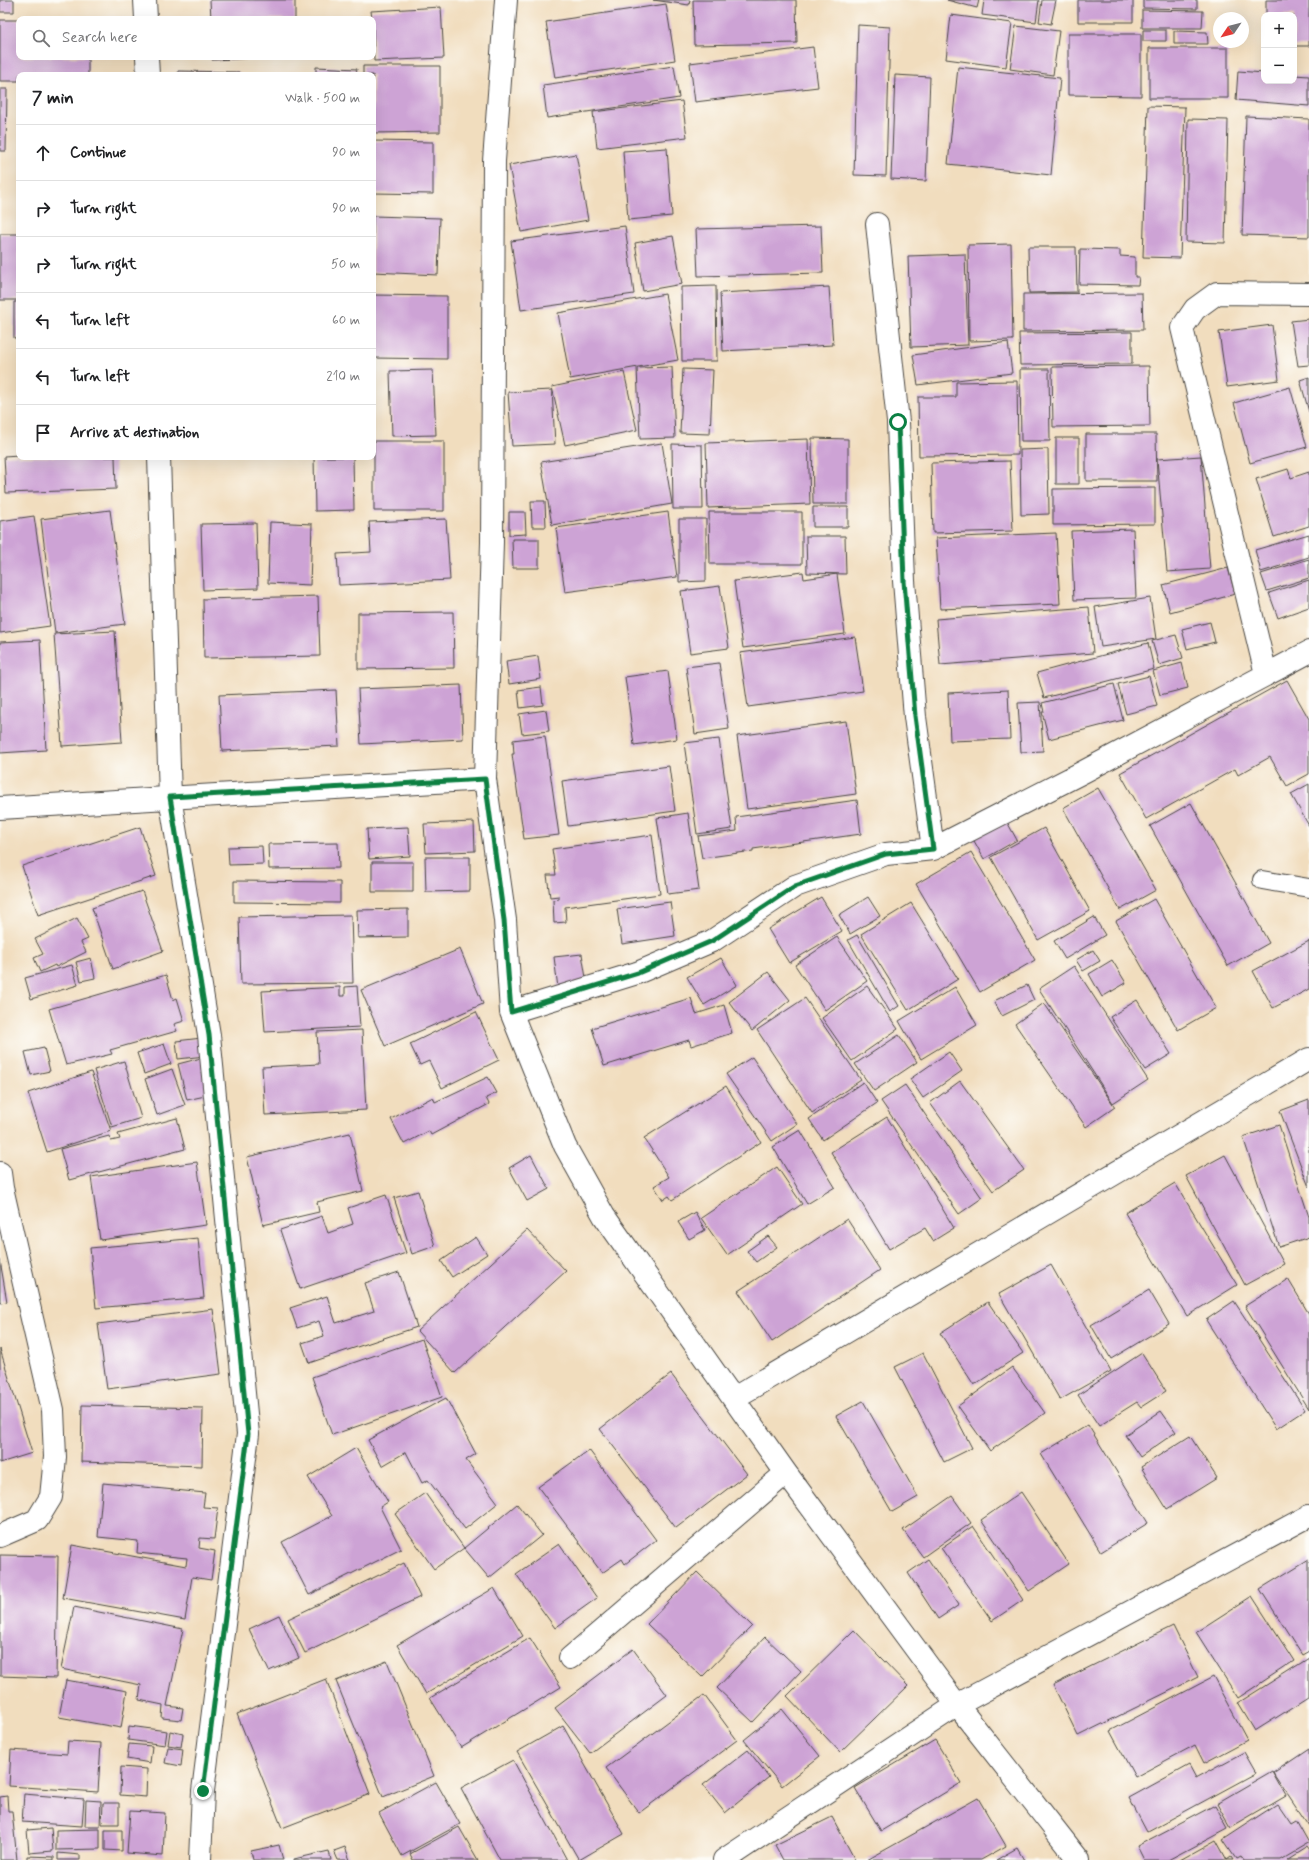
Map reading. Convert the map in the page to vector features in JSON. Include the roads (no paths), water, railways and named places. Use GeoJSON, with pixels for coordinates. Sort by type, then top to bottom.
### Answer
{"type":"FeatureCollection","features":[{"type":"Feature","properties":{"kind":"street"},"geometry":{"type":"LineString","coordinates":[[145,0],[146,16]]}},
{"type":"Feature","properties":{"kind":"street"},"geometry":{"type":"LineString","coordinates":[[506,0],[494,161],[492,542],[485,779],[504,920],[511,1012],[565,1146],[604,1216],[786,1473],[957,1705],[1079,1860]]}},
{"type":"Feature","properties":{"kind":"street"},"geometry":{"type":"LineString","coordinates":[[147,60],[148,72]]}},
{"type":"Feature","properties":{"kind":"street"},"geometry":{"type":"LineString","coordinates":[[877,224],[898,422],[904,581],[915,716],[933,849]]}},
{"type":"Feature","properties":{"kind":"street"},"geometry":{"type":"LineString","coordinates":[[1266,674],[1182,328],[1195,309],[1217,293],[1309,294]]}},
{"type":"Feature","properties":{"kind":"street"},"geometry":{"type":"LineString","coordinates":[[159,460],[170,797],[209,1035],[248,1434],[203,1791],[200,1860]]}},
{"type":"Feature","properties":{"kind":"street"},"geometry":{"type":"LineString","coordinates":[[511,1012],[638,973],[712,941],[795,886],[886,854],[933,849],[1085,771],[1309,652]]}},
{"type":"Feature","properties":{"kind":"street"},"geometry":{"type":"LineString","coordinates":[[0,808],[485,779]]}},
{"type":"Feature","properties":{"kind":"street"},"geometry":{"type":"LineString","coordinates":[[734,1398],[1309,1059]]}},
{"type":"Feature","properties":{"kind":"street"},"geometry":{"type":"LineString","coordinates":[[0,1536],[37,1520],[51,1497],[55,1457],[53,1410],[1,1183]]}},
{"type":"Feature","properties":{"kind":"street"},"geometry":{"type":"LineString","coordinates":[[570,1658],[786,1473]]}},
{"type":"Feature","properties":{"kind":"street"},"geometry":{"type":"LineString","coordinates":[[724,1860],[957,1705],[1309,1516]]}},
{"type":"Feature","properties":{"kind":"lane"},"geometry":{"type":"LineString","coordinates":[[1262,880],[1309,888]]}}]}
